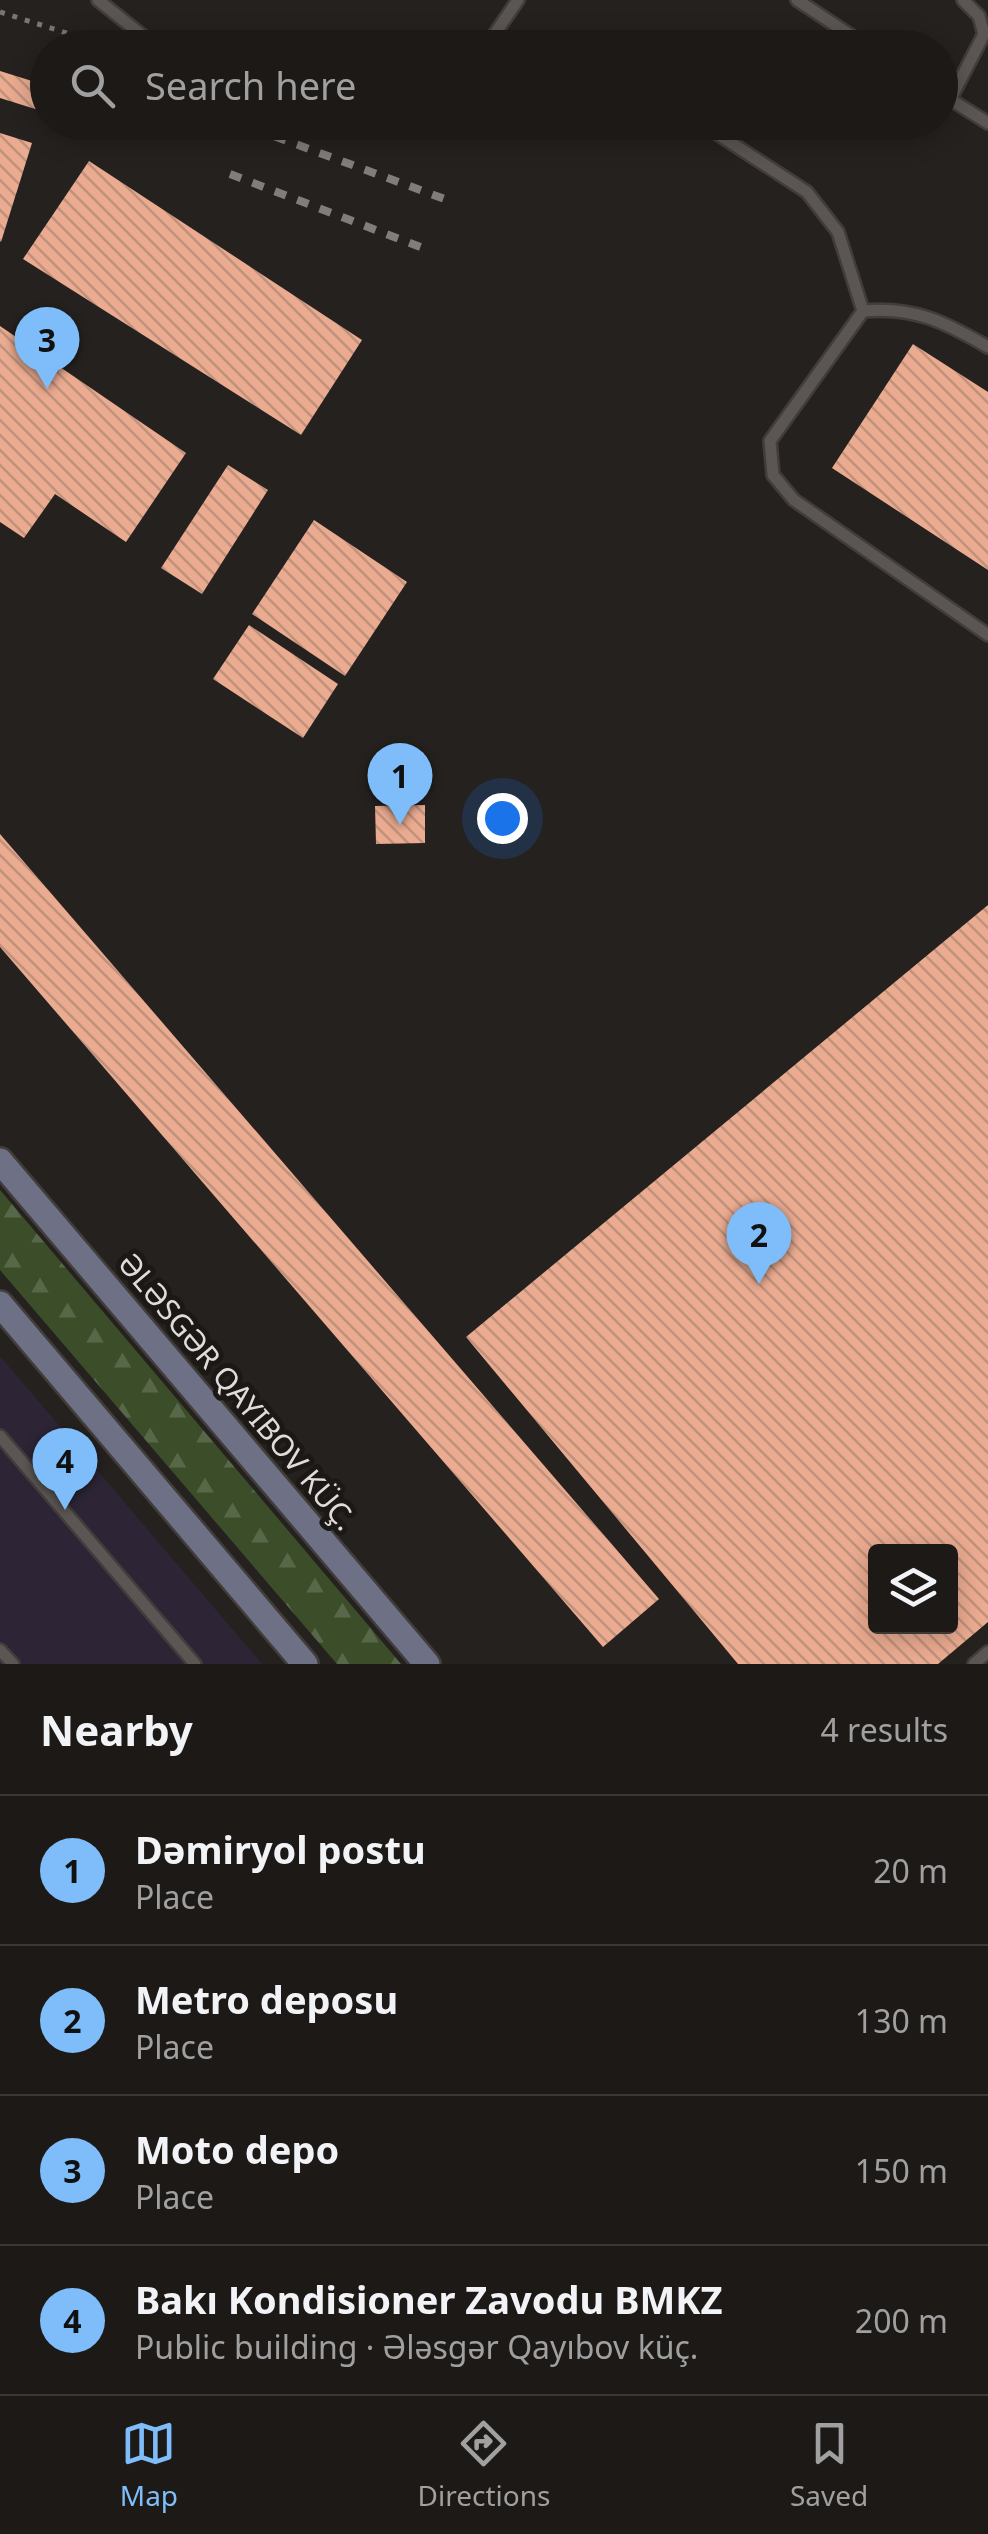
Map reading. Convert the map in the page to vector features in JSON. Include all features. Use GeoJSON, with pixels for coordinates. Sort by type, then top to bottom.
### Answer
{"type":"FeatureCollection","features":[{"type":"Feature","properties":{"kind":"main road"},"geometry":{"type":"LineString","coordinates":[[0,1161],[427,1664]]}},
{"type":"Feature","properties":{"kind":"main road"},"geometry":{"type":"LineString","coordinates":[[0,1304],[305,1664]]}},
{"type":"Feature","properties":{"kind":"lane"},"geometry":{"type":"LineString","coordinates":[[98,0],[136,30]]}},
{"type":"Feature","properties":{"kind":"lane"},"geometry":{"type":"LineString","coordinates":[[497,30],[518,0]]}},
{"type":"Feature","properties":{"kind":"lane"},"geometry":{"type":"LineString","coordinates":[[797,0],[843,30]]}},
{"type":"Feature","properties":{"kind":"lane"},"geometry":{"type":"LineString","coordinates":[[958,76],[984,34],[979,16],[963,0]]}},
{"type":"Feature","properties":{"kind":"lane"},"geometry":{"type":"LineString","coordinates":[[958,105],[988,124]]}},
{"type":"Feature","properties":{"kind":"lane"},"geometry":{"type":"LineString","coordinates":[[727,140],[807,192],[838,232],[862,311]]}},
{"type":"Feature","properties":{"kind":"lane"},"geometry":{"type":"LineString","coordinates":[[988,348],[940,319],[898,308],[862,311],[770,441],[773,475],[794,500],[988,635]]}},
{"type":"Feature","properties":{"kind":"lane"},"geometry":{"type":"LineString","coordinates":[[0,1436],[195,1664]]}},
{"type":"Feature","properties":{"kind":"lane"},"geometry":{"type":"LineString","coordinates":[[0,1650],[13,1664]]}},
{"type":"Feature","properties":{"kind":"lane"},"geometry":{"type":"LineString","coordinates":[[974,1664],[988,1652]]}},
{"type":"Feature","properties":{"kind":"path"},"geometry":{"type":"LineString","coordinates":[[0,12],[57,30]]}},
{"type":"Feature","properties":{"kind":"shaded area"},"geometry":{"type":"Polygon","coordinates":[[[0,1356],[262,1664],[0,1664],[0,1356]]]}},
{"type":"Feature","properties":{"kind":"green space"},"geometry":{"type":"Polygon","coordinates":[[[0,1190],[401,1664],[337,1664],[0,1270],[0,1190]]]}},
{"type":"Feature","properties":{"kind":"building"},"geometry":{"type":"Polygon","coordinates":[[[0,71],[30,80],[30,107],[0,98],[0,71]]]}},
{"type":"Feature","properties":{"kind":"building"},"geometry":{"type":"Polygon","coordinates":[[[0,133],[32,143],[1,242],[0,241],[0,133]]]}},
{"type":"Feature","properties":{"kind":"building"},"geometry":{"type":"Polygon","coordinates":[[[89,161],[362,340],[301,435],[23,259],[89,161]]]}},
{"type":"Feature","properties":{"kind":"building"},"geometry":{"type":"Polygon","coordinates":[[[0,326],[186,453],[126,542],[55,494],[24,538],[0,522],[0,326]]]}},
{"type":"Feature","properties":{"kind":"building"},"geometry":{"type":"Polygon","coordinates":[[[913,344],[988,392],[988,570],[832,468],[913,344]]]}},
{"type":"Feature","properties":{"kind":"building"},"geometry":{"type":"Polygon","coordinates":[[[228,465],[268,490],[202,594],[161,568],[228,465]]]}},
{"type":"Feature","properties":{"kind":"building"},"geometry":{"type":"Polygon","coordinates":[[[314,520],[407,582],[345,676],[252,614],[314,520]]]}},
{"type":"Feature","properties":{"kind":"building"},"geometry":{"type":"Polygon","coordinates":[[[249,625],[338,684],[303,738],[213,679],[249,625]]]}},
{"type":"Feature","properties":{"kind":"building"},"geometry":{"type":"Polygon","coordinates":[[[425,805],[425,843],[376,844],[375,806],[425,805]]]}},
{"type":"Feature","properties":{"kind":"building"},"geometry":{"type":"Polygon","coordinates":[[[0,834],[659,1599],[603,1647],[0,947],[0,834]]]}},
{"type":"Feature","properties":{"kind":"building"},"geometry":{"type":"Polygon","coordinates":[[[988,905],[988,1622],[938,1664],[738,1664],[466,1337],[988,905]]]}},
{"type":"Feature","properties":{"kind":"railway"},"geometry":{"type":"LineString","coordinates":[[285,140],[450,201]]}},
{"type":"Feature","properties":{"kind":"railway"},"geometry":{"type":"LineString","coordinates":[[230,174],[428,250]]}},
{"type":"Feature","properties":{"kind":"place","name":"Moto depo"},"geometry":{"type":"Point","coordinates":[47,389]}},
{"type":"Feature","properties":{"kind":"place","name":"Dəmiryol postu"},"geometry":{"type":"Point","coordinates":[400,825]}},
{"type":"Feature","properties":{"kind":"place","name":"Metro deposu"},"geometry":{"type":"Point","coordinates":[759,1284]}},
{"type":"Feature","properties":{"kind":"place","name":"Bakı Kondisioner Zavodu BMKZ"},"geometry":{"type":"Point","coordinates":[65,1510]}}]}
